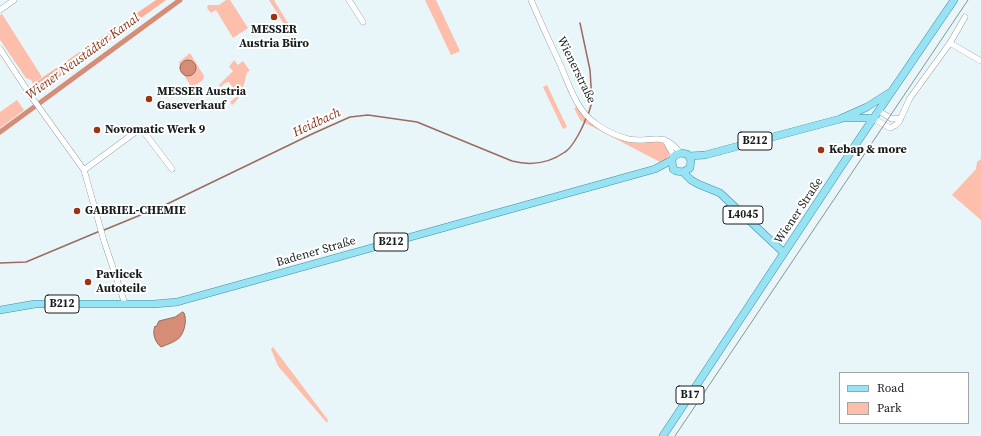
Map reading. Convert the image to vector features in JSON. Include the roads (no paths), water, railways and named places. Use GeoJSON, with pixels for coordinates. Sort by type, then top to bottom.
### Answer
{"type":"FeatureCollection","features":[{"type":"Feature","properties":{"kind":"main road","name":"Wiener Straße"},"geometry":{"type":"LineString","coordinates":[[663,436],[954,0]]}},
{"type":"Feature","properties":{"kind":"main road","name":"B212"},"geometry":{"type":"LineString","coordinates":[[675,156],[684,153],[689,156],[705,155],[840,119],[867,107],[892,91]]}},
{"type":"Feature","properties":{"kind":"main road","name":"B212"},"geometry":{"type":"LineString","coordinates":[[840,119],[874,119]]}},
{"type":"Feature","properties":{"kind":"main road","name":"B212"},"geometry":{"type":"LineString","coordinates":[[673,169],[680,172],[705,155]]}},
{"type":"Feature","properties":{"kind":"main road","name":"Badener Straße"},"geometry":{"type":"LineString","coordinates":[[655,169],[675,156]]}},
{"type":"Feature","properties":{"kind":"main road"},"geometry":{"type":"LineString","coordinates":[[673,169],[675,156]]}},
{"type":"Feature","properties":{"kind":"main road"},"geometry":{"type":"LineString","coordinates":[[688,168],[689,156]]}},
{"type":"Feature","properties":{"kind":"main road","name":"L4045"},"geometry":{"type":"LineString","coordinates":[[688,168],[691,180],[720,193],[784,253]]}},
{"type":"Feature","properties":{"kind":"main road","name":"Badener Straße"},"geometry":{"type":"LineString","coordinates":[[0,310],[35,304],[154,304],[177,302],[655,169],[673,169]]}},
{"type":"Feature","properties":{"kind":"street"},"geometry":{"type":"LineString","coordinates":[[0,10],[14,0]]}},
{"type":"Feature","properties":{"kind":"street"},"geometry":{"type":"LineString","coordinates":[[349,0],[362,22]]}},
{"type":"Feature","properties":{"kind":"street","name":"Wienerstraße"},"geometry":{"type":"LineString","coordinates":[[531,0],[577,102],[583,112],[589,118],[606,129],[628,139],[636,140],[658,138],[664,140],[675,156]]}},
{"type":"Feature","properties":{"kind":"street"},"geometry":{"type":"LineString","coordinates":[[874,119],[890,128],[896,125],[901,118],[910,98],[950,43],[965,17]]}},
{"type":"Feature","properties":{"kind":"street"},"geometry":{"type":"LineString","coordinates":[[950,43],[981,61]]}},
{"type":"Feature","properties":{"kind":"street"},"geometry":{"type":"LineString","coordinates":[[0,49],[34,101],[84,170],[104,241],[125,304]]}},
{"type":"Feature","properties":{"kind":"street"},"geometry":{"type":"LineString","coordinates":[[879,111],[892,119],[901,118]]}},
{"type":"Feature","properties":{"kind":"street"},"geometry":{"type":"LineString","coordinates":[[84,170],[141,128],[172,170]]}},
{"type":"Feature","properties":{"kind":"waterway","name":"Wiener Neustädter Kanal"},"geometry":{"type":"LineString","coordinates":[[0,132],[180,0]]}},
{"type":"Feature","properties":{"kind":"waterway","name":"Heidbach"},"geometry":{"type":"LineString","coordinates":[[580,23],[590,70],[592,102],[588,115]]}},
{"type":"Feature","properties":{"kind":"waterway","name":"Heidbach"},"geometry":{"type":"LineString","coordinates":[[104,230],[165,205],[350,117],[368,115],[417,122],[512,161],[533,164],[552,159],[565,152],[571,146],[586,118]]}},
{"type":"Feature","properties":{"kind":"waterway","name":"Heidbach"},"geometry":{"type":"LineString","coordinates":[[0,263],[26,262],[100,231]]}},
{"type":"Feature","properties":{"kind":"tram line"},"geometry":{"type":"LineString","coordinates":[[675,436],[968,0]]}},
{"type":"Feature","properties":{"kind":"place","name":"MESSER Austria Büro"},"geometry":{"type":"Point","coordinates":[274,17]}},
{"type":"Feature","properties":{"kind":"place","name":"MESSER Austria Gaseverkauf"},"geometry":{"type":"Point","coordinates":[149,99]}},
{"type":"Feature","properties":{"kind":"place","name":"Novomatic Werk 9"},"geometry":{"type":"Point","coordinates":[97,130]}},
{"type":"Feature","properties":{"kind":"place","name":"Kebap & more"},"geometry":{"type":"Point","coordinates":[821,150]}},
{"type":"Feature","properties":{"kind":"place","name":"GABRIEL-CHEMIE"},"geometry":{"type":"Point","coordinates":[77,211]}},
{"type":"Feature","properties":{"kind":"place","name":"Pavlicek Autoteile"},"geometry":{"type":"Point","coordinates":[88,282]}}]}
